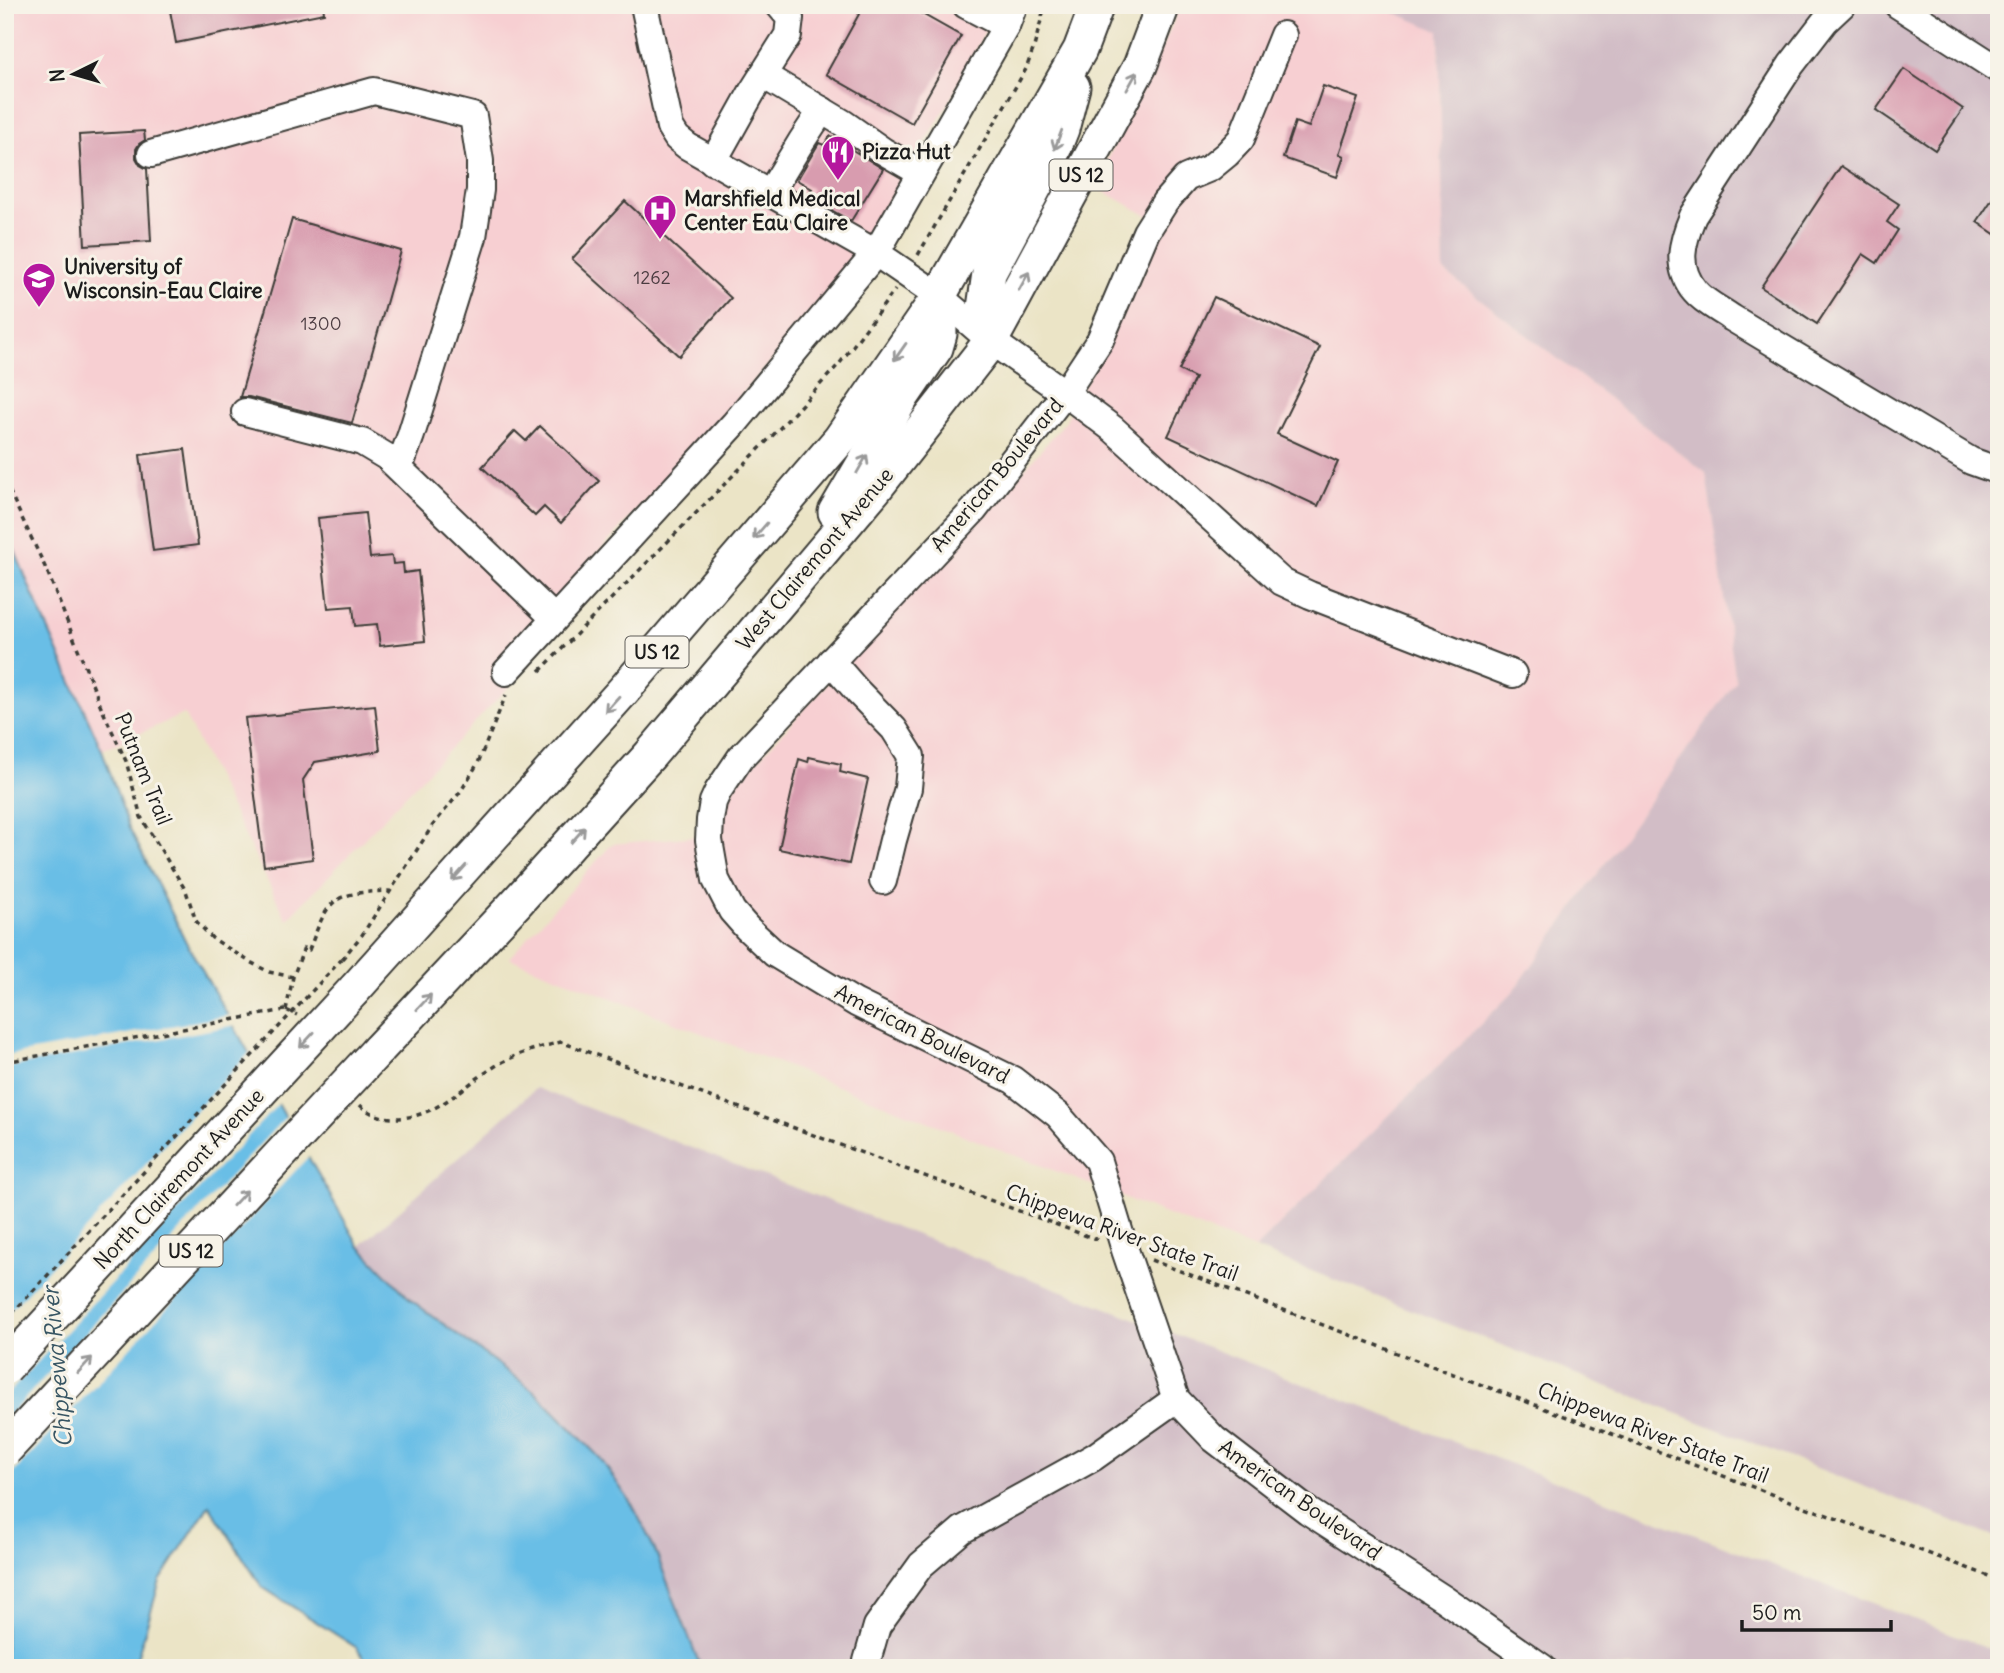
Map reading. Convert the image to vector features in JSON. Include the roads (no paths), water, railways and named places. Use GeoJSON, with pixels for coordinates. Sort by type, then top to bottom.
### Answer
{"type":"FeatureCollection","features":[{"type":"Feature","properties":{"kind":"main road","name":"US 12"},"geometry":{"type":"LineString","coordinates":[[939,296],[1080,50],[1097,5]]}},
{"type":"Feature","properties":{"kind":"main road","name":"West Clairemont Avenue"},"geometry":{"type":"LineString","coordinates":[[5,1450],[517,902],[650,755],[875,489],[991,341],[1140,66],[1163,5]]}},
{"type":"Feature","properties":{"kind":"main road"},"geometry":{"type":"LineString","coordinates":[[991,341],[984,308],[989,273],[1051,159],[1072,94],[1080,50]]}},
{"type":"Feature","properties":{"kind":"main road"},"geometry":{"type":"LineString","coordinates":[[792,587],[883,430],[936,348],[940,334],[939,296]]}},
{"type":"Feature","properties":{"kind":"main road","name":"North Clairemont Avenue"},"geometry":{"type":"LineString","coordinates":[[5,1368],[354,990],[623,691],[840,439],[939,296]]}},
{"type":"Feature","properties":{"kind":"street"},"geometry":{"type":"LineString","coordinates":[[644,5],[670,127],[677,138],[713,162],[876,253],[939,296],[991,341],[1113,429],[1282,582],[1310,596],[1513,674]]}},
{"type":"Feature","properties":{"kind":"street"},"geometry":{"type":"LineString","coordinates":[[713,162],[788,35],[790,18],[779,5]]}},
{"type":"Feature","properties":{"kind":"street"},"geometry":{"type":"LineString","coordinates":[[508,680],[554,618],[734,424],[876,253],[1010,16],[966,5]]}},
{"type":"Feature","properties":{"kind":"street"},"geometry":{"type":"LineString","coordinates":[[1842,5],[1825,21],[1791,65],[1693,216],[1682,240],[1684,271],[1696,292],[1732,318],[1971,461],[1999,471]]}},
{"type":"Feature","properties":{"kind":"street"},"geometry":{"type":"LineString","coordinates":[[1898,5],[1999,70]]}},
{"type":"Feature","properties":{"kind":"street","name":"American Boulevard"},"geometry":{"type":"LineString","coordinates":[[1283,35],[1241,139],[1210,167],[1186,178],[1166,202],[1146,232],[1100,340],[1065,393],[974,510],[741,757],[713,802],[709,839],[716,880],[722,894],[747,928],[775,954],[856,1003],[1013,1080],[1058,1115],[1098,1161],[1176,1399],[1214,1439],[1308,1511],[1444,1599],[1543,1668]]}},
{"type":"Feature","properties":{"kind":"street"},"geometry":{"type":"LineString","coordinates":[[763,75],[921,173]]}},
{"type":"Feature","properties":{"kind":"street"},"geometry":{"type":"LineString","coordinates":[[150,154],[374,91],[473,116],[480,161],[480,190],[473,237],[399,468]]}},
{"type":"Feature","properties":{"kind":"street"},"geometry":{"type":"LineString","coordinates":[[770,194],[822,110]]}},
{"type":"Feature","properties":{"kind":"street"},"geometry":{"type":"LineString","coordinates":[[245,412],[362,442],[375,449],[399,468],[554,618]]}},
{"type":"Feature","properties":{"kind":"street"},"geometry":{"type":"LineString","coordinates":[[831,661],[894,729],[911,756],[908,788],[883,881]]}},
{"type":"Feature","properties":{"kind":"street"},"geometry":{"type":"LineString","coordinates":[[868,1668],[867,1661],[877,1626],[921,1565],[962,1530],[1094,1457],[1176,1399]]}},
{"type":"Feature","properties":{"kind":"water","name":"Chippewa River"},"geometry":{"type":"Polygon","coordinates":[[[5,527],[102,750],[129,827],[186,942],[359,1246],[411,1300],[534,1391],[600,1458],[633,1506],[654,1548],[701,1668],[371,1668],[357,1648],[262,1587],[209,1505],[160,1581],[134,1668],[5,1668],[5,527]]]}},
{"type":"Feature","properties":{"kind":"place","name":"Pizza Hut"},"geometry":{"type":"Point","coordinates":[838,182]}},
{"type":"Feature","properties":{"kind":"place","name":"Marshfield Medical Center Eau Claire"},"geometry":{"type":"Point","coordinates":[660,241]}},
{"type":"Feature","properties":{"kind":"place","name":"University of Wisconsin-Eau Claire"},"geometry":{"type":"Point","coordinates":[39,309]}}]}
